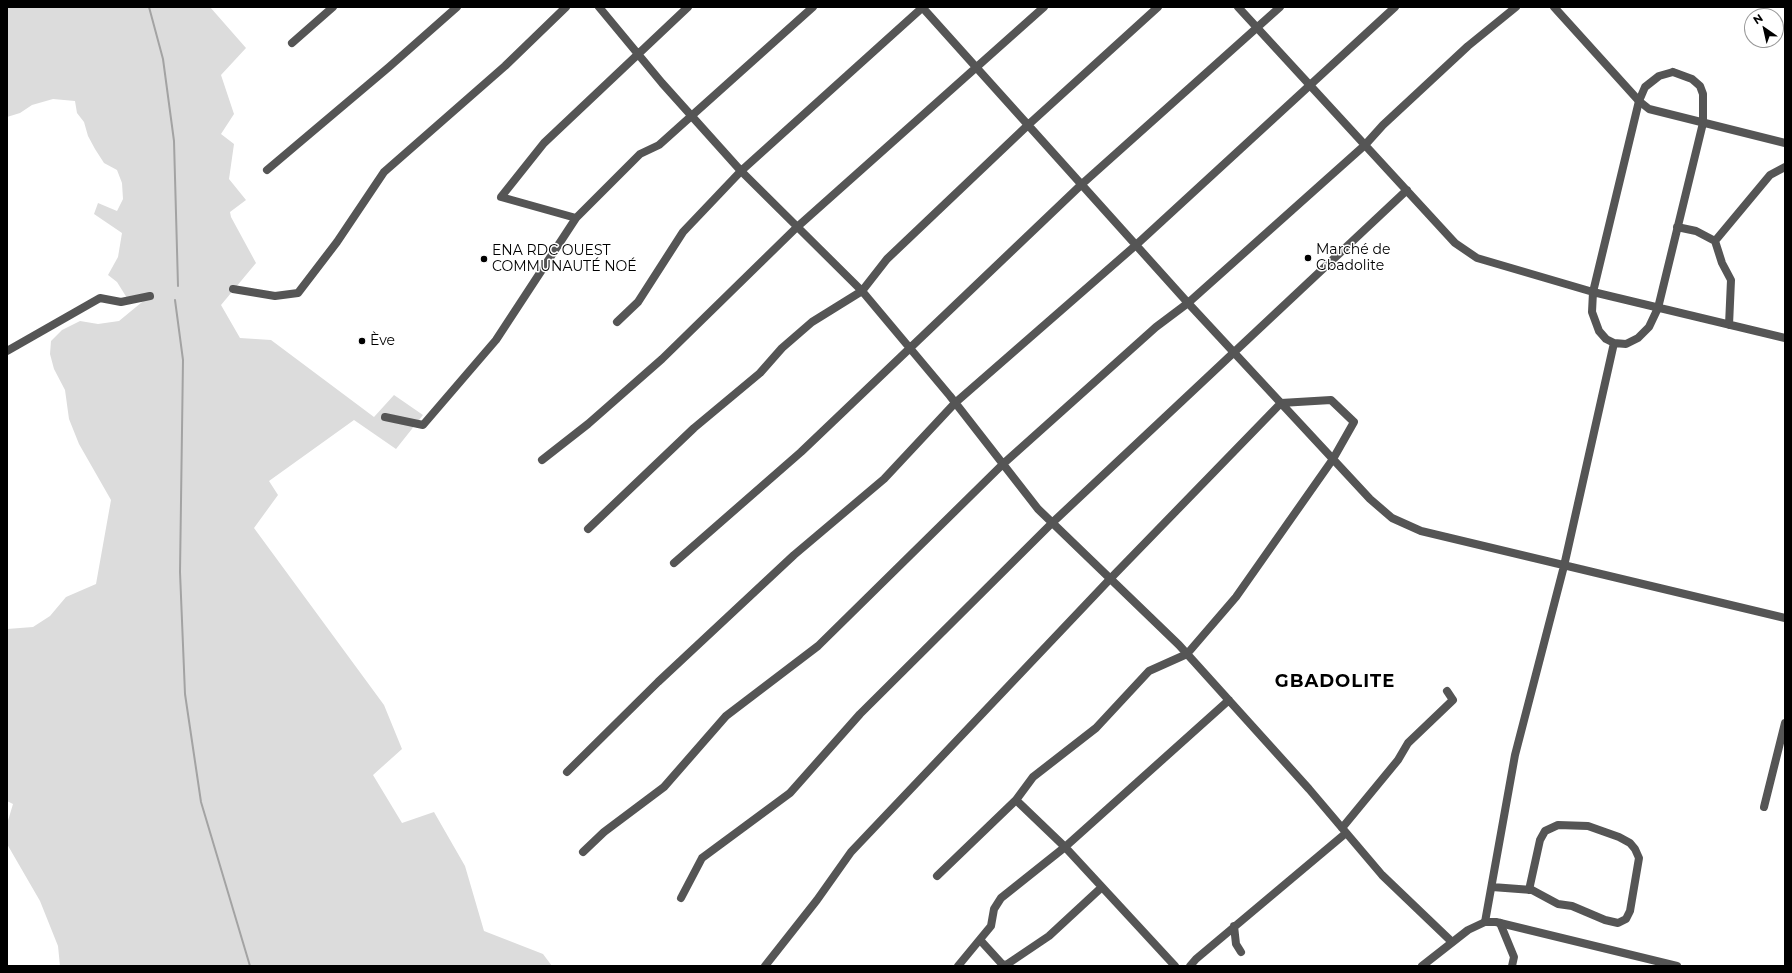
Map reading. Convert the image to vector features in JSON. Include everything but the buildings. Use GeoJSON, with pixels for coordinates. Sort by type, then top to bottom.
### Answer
{"type":"FeatureCollection","features":[{"type":"Feature","properties":{"kind":"street"},"geometry":{"type":"LineString","coordinates":[[292,43],[333,7]]}},
{"type":"Feature","properties":{"kind":"street"},"geometry":{"type":"LineString","coordinates":[[267,170],[389,67],[457,7]]}},
{"type":"Feature","properties":{"kind":"street"},"geometry":{"type":"LineString","coordinates":[[233,289],[275,296],[298,292],[337,242],[384,172],[505,66],[566,7]]}},
{"type":"Feature","properties":{"kind":"street"},"geometry":{"type":"LineString","coordinates":[[599,7],[741,171],[796,228],[862,291],[955,403],[1038,509],[1187,654],[1382,874],[1452,942]]}},
{"type":"Feature","properties":{"kind":"street"},"geometry":{"type":"LineString","coordinates":[[576,218],[501,197],[544,143],[688,7]]}},
{"type":"Feature","properties":{"kind":"street"},"geometry":{"type":"LineString","coordinates":[[385,417],[423,425],[496,340],[576,218],[640,154],[659,145],[813,7]]}},
{"type":"Feature","properties":{"kind":"street"},"geometry":{"type":"LineString","coordinates":[[617,322],[638,302],[683,232],[741,171],[923,7],[1234,353],[1370,499],[1392,518],[1421,531],[1785,618]]}},
{"type":"Feature","properties":{"kind":"street"},"geometry":{"type":"LineString","coordinates":[[542,460],[588,424],[662,359],[796,228],[1044,7]]}},
{"type":"Feature","properties":{"kind":"street"},"geometry":{"type":"LineString","coordinates":[[588,529],[694,428],[760,373],[782,348],[812,322],[862,291],[887,259],[1028,125],[1158,7]]}},
{"type":"Feature","properties":{"kind":"street"},"geometry":{"type":"LineString","coordinates":[[1238,7],[1455,243],[1477,258],[1593,292],[1785,338]]}},
{"type":"Feature","properties":{"kind":"street"},"geometry":{"type":"LineString","coordinates":[[674,563],[800,452],[1082,184],[1280,7]]}},
{"type":"Feature","properties":{"kind":"street"},"geometry":{"type":"LineString","coordinates":[[567,772],[664,677],[794,555],[884,479],[955,403],[1136,245],[1395,7]]}},
{"type":"Feature","properties":{"kind":"street"},"geometry":{"type":"LineString","coordinates":[[583,852],[604,832],[664,786],[726,716],[818,646],[1003,464],[1156,327],[1188,302],[1365,145],[1388,120],[1468,46],[1516,7]]}},
{"type":"Feature","properties":{"kind":"street"},"geometry":{"type":"LineString","coordinates":[[1554,7],[1639,101],[1649,109],[1785,143]]}},
{"type":"Feature","properties":{"kind":"street"},"geometry":{"type":"LineString","coordinates":[[1673,72],[1692,79],[1700,86],[1703,94],[1703,123],[1658,308],[1649,327],[1638,338],[1626,344],[1614,343],[1606,339],[1599,331],[1592,312],[1593,292],[1639,101],[1644,87],[1658,76],[1673,72]]}},
{"type":"Feature","properties":{"kind":"street"},"geometry":{"type":"LineString","coordinates":[[1715,241],[1770,175],[1785,167]]}},
{"type":"Feature","properties":{"kind":"street"},"geometry":{"type":"LineString","coordinates":[[681,898],[702,858],[790,793],[860,714],[994,583],[1052,523],[1407,190]]}},
{"type":"Feature","properties":{"kind":"street"},"geometry":{"type":"LineString","coordinates":[[1677,227],[1696,232],[1715,241],[1722,263],[1731,280],[1729,325]]}},
{"type":"Feature","properties":{"kind":"street"},"geometry":{"type":"LineString","coordinates":[[7,351],[100,298],[121,302],[150,296]]}},
{"type":"Feature","properties":{"kind":"street"},"geometry":{"type":"LineString","coordinates":[[1485,922],[1515,755],[1564,566],[1614,343]]}},
{"type":"Feature","properties":{"kind":"street"},"geometry":{"type":"LineString","coordinates":[[765,966],[817,900],[851,852],[1110,579],[1281,403],[1331,400],[1354,422],[1333,459],[1236,597],[1187,654],[1149,671],[1096,728],[1033,777],[1016,800],[937,876]]}},
{"type":"Feature","properties":{"kind":"street"},"geometry":{"type":"LineString","coordinates":[[1190,966],[1196,959],[1344,830],[1398,760],[1408,743],[1453,700],[1447,691]]}},
{"type":"Feature","properties":{"kind":"street"},"geometry":{"type":"LineString","coordinates":[[958,966],[991,926],[994,909],[1001,898],[1065,847],[1229,700]]}},
{"type":"Feature","properties":{"kind":"street"},"geometry":{"type":"LineString","coordinates":[[1764,808],[1785,723]]}},
{"type":"Feature","properties":{"kind":"street"},"geometry":{"type":"LineString","coordinates":[[1016,800],[1065,847],[1175,966]]}},
{"type":"Feature","properties":{"kind":"street"},"geometry":{"type":"LineString","coordinates":[[1492,887],[1529,890],[1558,904],[1572,906],[1605,920],[1618,923],[1626,919],[1630,911],[1640,858],[1636,849],[1630,843],[1619,837],[1588,826],[1558,825],[1545,831],[1540,840],[1529,890]]}},
{"type":"Feature","properties":{"kind":"street"},"geometry":{"type":"LineString","coordinates":[[981,940],[1002,964],[1006,965],[1049,936],[1102,887]]}},
{"type":"Feature","properties":{"kind":"street"},"geometry":{"type":"LineString","coordinates":[[1422,966],[1468,930],[1485,922],[1500,924],[1677,966]]}},
{"type":"Feature","properties":{"kind":"street"},"geometry":{"type":"LineString","coordinates":[[1500,924],[1514,957],[1512,966]]}},
{"type":"Feature","properties":{"kind":"street"},"geometry":{"type":"LineString","coordinates":[[1234,926],[1236,944],[1241,952]]}},
{"type":"Feature","properties":{"kind":"shaded area"},"geometry":{"type":"Polygon","coordinates":[[[7,7],[210,7],[246,48],[221,75],[234,114],[221,134],[234,144],[229,179],[246,200],[230,212],[231,217],[256,263],[221,305],[240,338],[271,340],[374,417],[394,395],[423,415],[396,449],[354,420],[269,481],[278,495],[254,528],[384,705],[402,749],[373,775],[402,823],[434,812],[465,866],[484,931],[543,954],[552,966],[60,966],[58,946],[40,901],[7,844],[7,824],[13,804],[7,801],[7,629],[33,627],[50,616],[66,597],[96,584],[111,500],[79,444],[69,419],[65,390],[54,369],[50,354],[51,341],[62,330],[80,321],[98,324],[119,321],[153,293],[127,298],[117,282],[108,275],[118,257],[122,233],[94,214],[98,203],[117,211],[123,199],[122,183],[117,170],[104,163],[95,149],[88,136],[84,122],[77,113],[75,101],[53,99],[32,105],[20,113],[7,117],[7,7]]]}},
{"type":"Feature","properties":{"kind":"waterway"},"geometry":{"type":"LineString","coordinates":[[149,7],[163,59],[174,141],[178,286]]}},
{"type":"Feature","properties":{"kind":"waterway"},"geometry":{"type":"LineString","coordinates":[[175,300],[183,360],[180,572],[185,694],[201,802],[250,966]]}},
{"type":"Feature","properties":{"kind":"place","name":"Marché de Gbadolite"},"geometry":{"type":"Point","coordinates":[1308,258]}},
{"type":"Feature","properties":{"kind":"place","name":"ENA RDC OUEST COMMUNAUTÉ NOÉ"},"geometry":{"type":"Point","coordinates":[484,259]}},
{"type":"Feature","properties":{"kind":"place","name":"Ève"},"geometry":{"type":"Point","coordinates":[362,341]}},
{"type":"Feature","properties":{"kind":"district","name":"GBADOLITE"},"geometry":{"type":"Point","coordinates":[1335,682]}}]}
